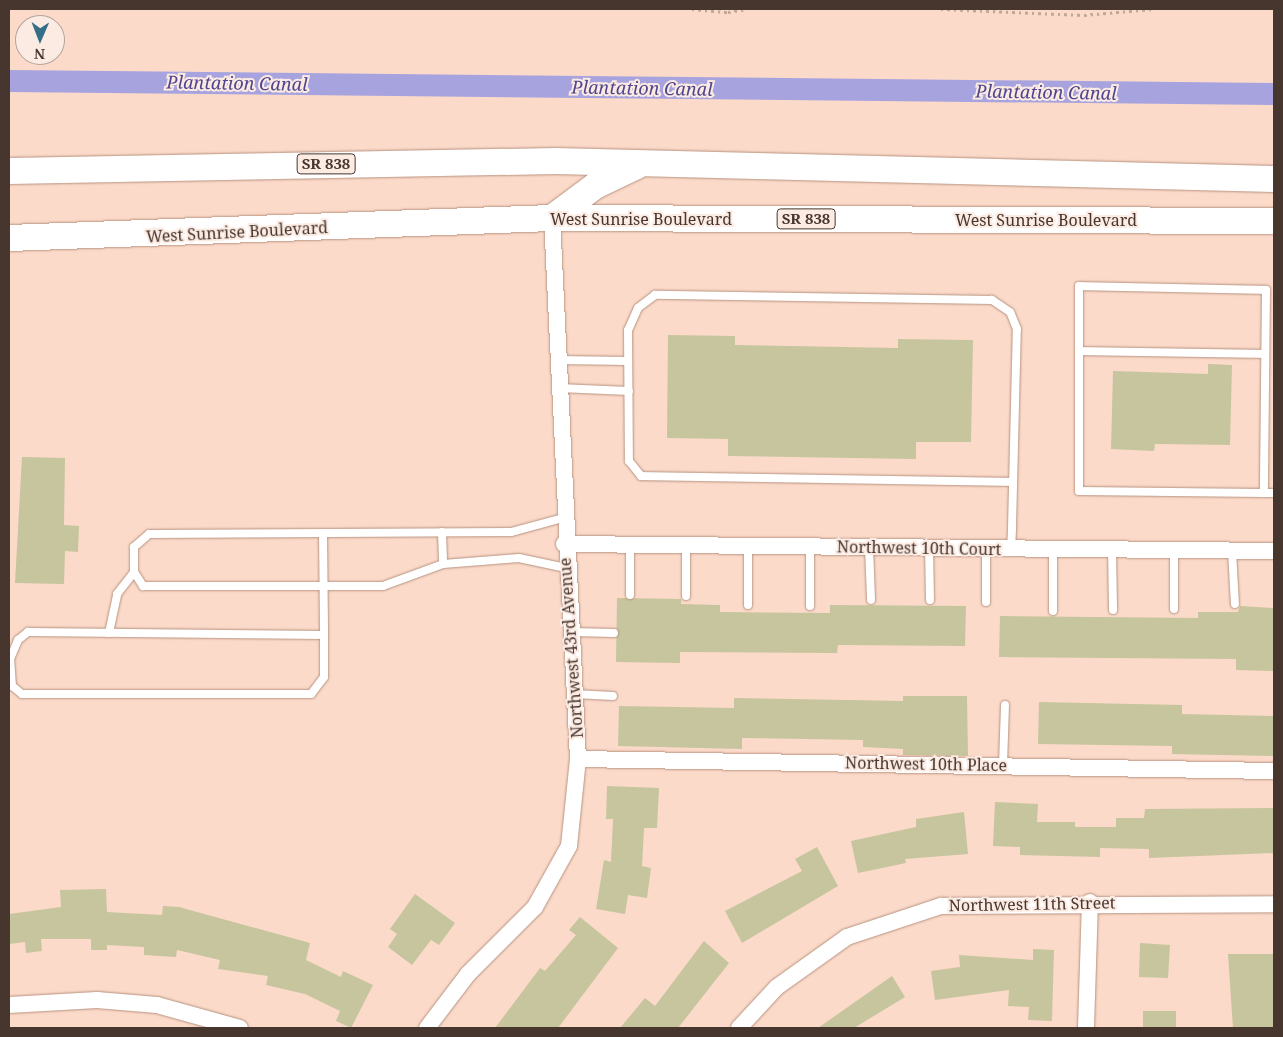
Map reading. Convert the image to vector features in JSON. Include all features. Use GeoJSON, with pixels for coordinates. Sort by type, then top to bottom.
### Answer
{"type":"FeatureCollection","features":[{"type":"Feature","properties":{"kind":"main road"},"geometry":{"type":"LineString","coordinates":[[9,159],[123,167]]}},
{"type":"Feature","properties":{"kind":"main road"},"geometry":{"type":"LineString","coordinates":[[552,218],[595,186],[642,163]]}},
{"type":"Feature","properties":{"kind":"main road","name":"SR 838"},"geometry":{"type":"LineString","coordinates":[[9,171],[123,167],[642,163],[1274,179]]}},
{"type":"Feature","properties":{"kind":"main road","name":"West Sunrise Boulevard"},"geometry":{"type":"LineString","coordinates":[[9,238],[116,237],[552,218],[1274,221]]}},
{"type":"Feature","properties":{"kind":"main road"},"geometry":{"type":"LineString","coordinates":[[9,253],[116,237]]}},
{"type":"Feature","properties":{"kind":"street","name":"Northwest 43rd Avenue"},"geometry":{"type":"LineString","coordinates":[[427,1028],[468,974],[535,907],[570,846],[578,759],[564,544],[552,218]]}},
{"type":"Feature","properties":{"kind":"street","name":"Northwest 10th Court"},"geometry":{"type":"LineString","coordinates":[[564,544],[1274,552]]}},
{"type":"Feature","properties":{"kind":"street","name":"Northwest 10th Place"},"geometry":{"type":"LineString","coordinates":[[578,759],[1274,771]]}},
{"type":"Feature","properties":{"kind":"street","name":"Northwest 11th Street"},"geometry":{"type":"LineString","coordinates":[[739,1028],[777,987],[847,936],[941,906],[1090,902],[1274,904]]}},
{"type":"Feature","properties":{"kind":"street"},"geometry":{"type":"LineString","coordinates":[[1086,1028],[1090,902]]}},
{"type":"Feature","properties":{"kind":"street"},"geometry":{"type":"LineString","coordinates":[[9,1005],[97,1000],[148,1004],[240,1028]]}},
{"type":"Feature","properties":{"kind":"lane"},"geometry":{"type":"LineString","coordinates":[[1264,493],[1264,340],[1266,290],[1079,286],[1079,492],[1264,493],[1274,493]]}},
{"type":"Feature","properties":{"kind":"lane"},"geometry":{"type":"LineString","coordinates":[[1011,549],[1013,482],[1017,329],[1010,312],[992,300],[655,295],[638,308],[628,330],[629,461],[641,476],[1013,482]]}},
{"type":"Feature","properties":{"kind":"lane"},"geometry":{"type":"LineString","coordinates":[[1264,340],[1274,340]]}},
{"type":"Feature","properties":{"kind":"lane"},"geometry":{"type":"LineString","coordinates":[[1079,351],[1265,354]]}},
{"type":"Feature","properties":{"kind":"lane"},"geometry":{"type":"LineString","coordinates":[[558,360],[628,361]]}},
{"type":"Feature","properties":{"kind":"lane"},"geometry":{"type":"LineString","coordinates":[[559,388],[629,391]]}},
{"type":"Feature","properties":{"kind":"lane"},"geometry":{"type":"LineString","coordinates":[[563,518],[510,532],[149,534],[134,547],[134,572],[143,586],[383,586],[443,564],[519,558],[566,568]]}},
{"type":"Feature","properties":{"kind":"lane"},"geometry":{"type":"LineString","coordinates":[[442,532],[443,564]]}},
{"type":"Feature","properties":{"kind":"lane"},"geometry":{"type":"LineString","coordinates":[[323,533],[323,586],[324,635],[324,676],[311,694],[22,694],[12,686],[10,659],[18,640],[28,632],[324,635]]}},
{"type":"Feature","properties":{"kind":"lane"},"geometry":{"type":"LineString","coordinates":[[630,545],[630,595]]}},
{"type":"Feature","properties":{"kind":"lane"},"geometry":{"type":"LineString","coordinates":[[686,545],[686,596]]}},
{"type":"Feature","properties":{"kind":"lane"},"geometry":{"type":"LineString","coordinates":[[748,546],[748,605]]}},
{"type":"Feature","properties":{"kind":"lane"},"geometry":{"type":"LineString","coordinates":[[810,547],[810,606]]}},
{"type":"Feature","properties":{"kind":"lane"},"geometry":{"type":"LineString","coordinates":[[869,547],[871,600]]}},
{"type":"Feature","properties":{"kind":"lane"},"geometry":{"type":"LineString","coordinates":[[929,548],[930,600]]}},
{"type":"Feature","properties":{"kind":"lane"},"geometry":{"type":"LineString","coordinates":[[986,548],[986,602]]}},
{"type":"Feature","properties":{"kind":"lane"},"geometry":{"type":"LineString","coordinates":[[1053,549],[1053,611]]}},
{"type":"Feature","properties":{"kind":"lane"},"geometry":{"type":"LineString","coordinates":[[1112,550],[1113,610]]}},
{"type":"Feature","properties":{"kind":"lane"},"geometry":{"type":"LineString","coordinates":[[1174,550],[1174,609]]}},
{"type":"Feature","properties":{"kind":"lane"},"geometry":{"type":"LineString","coordinates":[[1232,551],[1235,604]]}},
{"type":"Feature","properties":{"kind":"lane"},"geometry":{"type":"LineString","coordinates":[[109,633],[117,594],[134,572]]}},
{"type":"Feature","properties":{"kind":"lane"},"geometry":{"type":"LineString","coordinates":[[570,632],[614,633]]}},
{"type":"Feature","properties":{"kind":"lane"},"geometry":{"type":"LineString","coordinates":[[574,694],[613,696]]}},
{"type":"Feature","properties":{"kind":"lane"},"geometry":{"type":"LineString","coordinates":[[1004,705],[1004,765]]}},
{"type":"Feature","properties":{"kind":"path"},"geometry":{"type":"LineString","coordinates":[[692,9],[728,12],[747,9]]}},
{"type":"Feature","properties":{"kind":"path"},"geometry":{"type":"LineString","coordinates":[[942,9],[1084,15],[1153,9]]}},
{"type":"Feature","properties":{"kind":"building"},"geometry":{"type":"Polygon","coordinates":[[[668,335],[735,336],[735,345],[898,348],[898,339],[973,340],[971,442],[916,442],[916,459],[728,456],[728,439],[667,438],[668,335]]]}},
{"type":"Feature","properties":{"kind":"building"},"geometry":{"type":"Polygon","coordinates":[[[1208,364],[1232,365],[1230,445],[1155,444],[1154,451],[1111,449],[1113,371],[1208,374],[1208,364]]]}},
{"type":"Feature","properties":{"kind":"building"},"geometry":{"type":"Polygon","coordinates":[[[22,457],[65,458],[64,525],[79,526],[78,552],[65,551],[64,584],[15,583],[22,457]]]}},
{"type":"Feature","properties":{"kind":"building"},"geometry":{"type":"Polygon","coordinates":[[[617,598],[681,599],[681,604],[720,605],[720,612],[830,613],[830,605],[966,606],[965,646],[838,645],[837,653],[680,652],[680,663],[616,662],[617,598]]]}},
{"type":"Feature","properties":{"kind":"building"},"geometry":{"type":"Polygon","coordinates":[[[1240,606],[1274,608],[1274,671],[1236,670],[1236,659],[999,657],[1000,616],[1198,618],[1198,612],[1238,612],[1240,606]]]}},
{"type":"Feature","properties":{"kind":"building"},"geometry":{"type":"Polygon","coordinates":[[[903,696],[967,696],[968,756],[903,755],[903,749],[863,747],[863,740],[742,738],[742,749],[618,746],[619,706],[734,708],[734,698],[903,701],[903,696]]]}},
{"type":"Feature","properties":{"kind":"building"},"geometry":{"type":"Polygon","coordinates":[[[1039,702],[1182,705],[1182,714],[1274,716],[1274,756],[1172,754],[1172,746],[1038,744],[1039,702]]]}},
{"type":"Feature","properties":{"kind":"building"},"geometry":{"type":"Polygon","coordinates":[[[607,786],[659,788],[657,828],[644,828],[642,866],[651,868],[647,898],[628,895],[625,914],[596,909],[604,860],[611,862],[613,819],[606,819],[607,786]]]}},
{"type":"Feature","properties":{"kind":"building"},"geometry":{"type":"Polygon","coordinates":[[[995,802],[1038,804],[1037,822],[1075,822],[1075,827],[1116,827],[1116,818],[1144,818],[1145,809],[1274,808],[1274,853],[1149,858],[1149,849],[1100,848],[1100,857],[1020,855],[1020,847],[993,846],[995,802]]]}},
{"type":"Feature","properties":{"kind":"building"},"geometry":{"type":"Polygon","coordinates":[[[964,812],[968,854],[905,859],[906,863],[858,873],[851,841],[916,827],[916,819],[964,812]]]}},
{"type":"Feature","properties":{"kind":"building"},"geometry":{"type":"Polygon","coordinates":[[[817,847],[838,886],[742,943],[725,911],[802,871],[795,859],[817,847]]]}},
{"type":"Feature","properties":{"kind":"building"},"geometry":{"type":"Polygon","coordinates":[[[106,889],[107,912],[162,915],[163,906],[179,907],[310,943],[306,960],[341,977],[343,971],[373,985],[351,1028],[336,1021],[340,1011],[305,994],[266,985],[268,976],[218,969],[220,960],[177,950],[176,957],[144,955],[144,947],[107,945],[107,950],[91,950],[91,939],[41,939],[42,951],[26,953],[25,942],[9,944],[9,914],[61,907],[60,890],[106,889]]]}},
{"type":"Feature","properties":{"kind":"building"},"geometry":{"type":"Polygon","coordinates":[[[415,894],[455,923],[439,945],[431,940],[412,965],[388,947],[397,934],[390,929],[415,894]]]}},
{"type":"Feature","properties":{"kind":"building"},"geometry":{"type":"Polygon","coordinates":[[[580,917],[618,948],[558,1028],[495,1028],[540,968],[545,971],[576,935],[569,930],[580,917]]]}},
{"type":"Feature","properties":{"kind":"building"},"geometry":{"type":"Polygon","coordinates":[[[704,941],[729,963],[678,1028],[620,1028],[645,998],[655,1006],[704,941]]]}},
{"type":"Feature","properties":{"kind":"building"},"geometry":{"type":"Polygon","coordinates":[[[1140,943],[1170,945],[1168,978],[1139,977],[1140,943]]]}},
{"type":"Feature","properties":{"kind":"building"},"geometry":{"type":"Polygon","coordinates":[[[1033,949],[1054,950],[1052,1021],[1028,1020],[1029,1007],[1008,1006],[1009,990],[935,1000],[931,971],[960,967],[959,955],[1033,960],[1033,949]]]}},
{"type":"Feature","properties":{"kind":"building"},"geometry":{"type":"Polygon","coordinates":[[[1228,954],[1273,954],[1273,1028],[1233,1028],[1228,954]]]}},
{"type":"Feature","properties":{"kind":"building"},"geometry":{"type":"Polygon","coordinates":[[[892,976],[905,997],[854,1028],[818,1028],[892,976]]]}},
{"type":"Feature","properties":{"kind":"building"},"geometry":{"type":"Polygon","coordinates":[[[1143,1011],[1176,1011],[1176,1028],[1143,1028],[1143,1011]]]}},
{"type":"Feature","properties":{"kind":"waterway","name":"Plantation Canal"},"geometry":{"type":"LineString","coordinates":[[9,81],[1274,94]]}}]}
